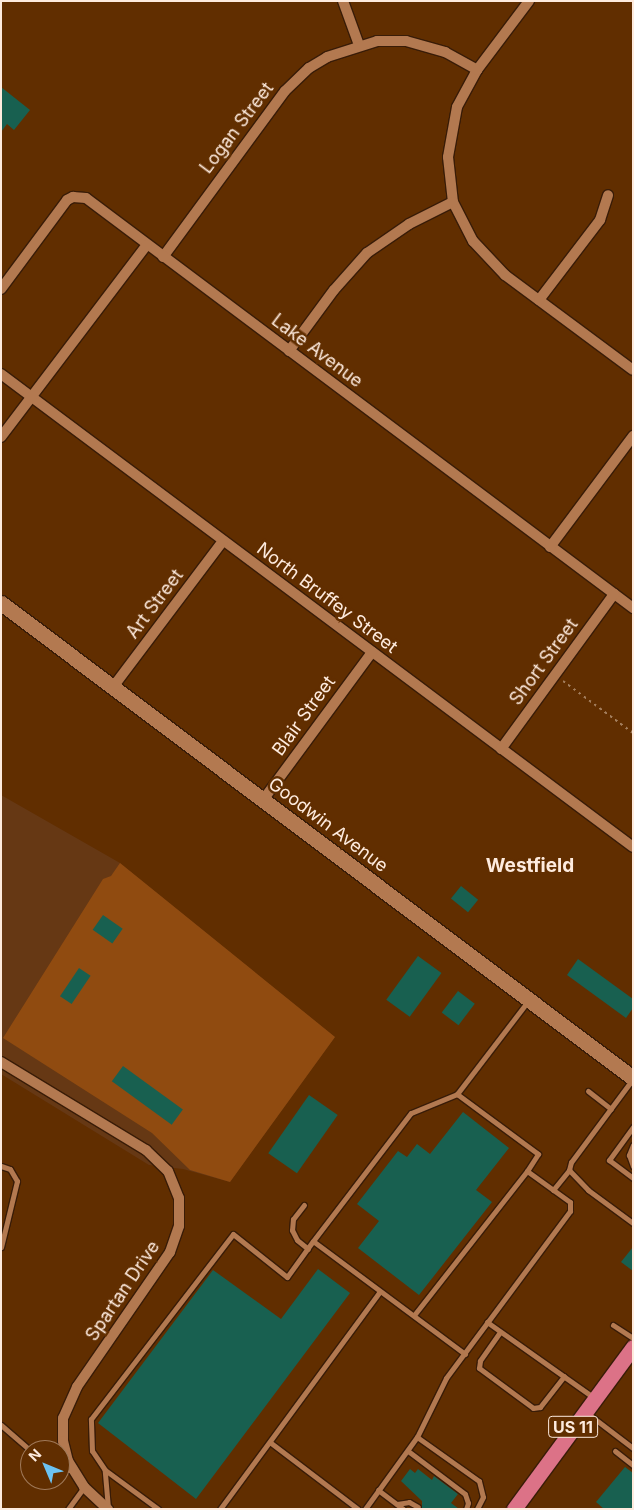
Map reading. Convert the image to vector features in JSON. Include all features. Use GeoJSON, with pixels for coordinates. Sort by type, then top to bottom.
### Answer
{"type":"FeatureCollection","features":[{"type":"Feature","properties":{"kind":"main road","name":"US 11"},"geometry":{"type":"LineString","coordinates":[[514,1509],[633,1347]]}},
{"type":"Feature","properties":{"kind":"street"},"geometry":{"type":"LineString","coordinates":[[343,1],[359,45]]}},
{"type":"Feature","properties":{"kind":"street"},"geometry":{"type":"LineString","coordinates":[[529,1],[465,88],[452,122],[448,157],[453,202],[464,227],[488,259],[539,300],[633,370]]}},
{"type":"Feature","properties":{"kind":"street","name":"Logan Street"},"geometry":{"type":"LineString","coordinates":[[162,257],[285,91],[321,60],[359,45],[386,39],[406,41],[445,52],[477,70]]}},
{"type":"Feature","properties":{"kind":"street"},"geometry":{"type":"LineString","coordinates":[[539,300],[600,220],[608,195]]}},
{"type":"Feature","properties":{"kind":"street","name":"Lake Avenue"},"geometry":{"type":"LineString","coordinates":[[1,289],[67,200],[73,197],[86,198],[162,257],[633,608]]}},
{"type":"Feature","properties":{"kind":"street"},"geometry":{"type":"LineString","coordinates":[[289,351],[334,290],[367,253],[409,224],[453,202]]}},
{"type":"Feature","properties":{"kind":"street"},"geometry":{"type":"LineString","coordinates":[[1,437],[147,245]]}},
{"type":"Feature","properties":{"kind":"street","name":"North Bruffey Street"},"geometry":{"type":"LineString","coordinates":[[1,374],[633,847]]}},
{"type":"Feature","properties":{"kind":"street"},"geometry":{"type":"LineString","coordinates":[[550,547],[633,436]]}},
{"type":"Feature","properties":{"kind":"street","name":"Art Street"},"geometry":{"type":"LineString","coordinates":[[113,687],[223,540]]}},
{"type":"Feature","properties":{"kind":"street","name":"Short Street"},"geometry":{"type":"LineString","coordinates":[[501,749],[614,594]]}},
{"type":"Feature","properties":{"kind":"street","name":"Goodwin Avenue"},"geometry":{"type":"LineString","coordinates":[[1,603],[633,1079]]}},
{"type":"Feature","properties":{"kind":"street","name":"Blair Street"},"geometry":{"type":"LineString","coordinates":[[263,800],[372,652]]}},
{"type":"Feature","properties":{"kind":"street","name":"Spartan Drive"},"geometry":{"type":"LineString","coordinates":[[1,1062],[146,1150],[168,1170],[179,1198],[179,1226],[170,1252],[66,1407],[63,1441],[73,1470],[84,1487],[108,1508]]}},
{"type":"Feature","properties":{"kind":"lane"},"geometry":{"type":"LineString","coordinates":[[158,1509],[106,1470],[92,1451],[91,1419],[232,1234],[287,1277],[411,1113],[457,1094],[529,999]]}},
{"type":"Feature","properties":{"kind":"lane"},"geometry":{"type":"LineString","coordinates":[[553,1190],[569,1170],[571,1162],[633,1079]]}},
{"type":"Feature","properties":{"kind":"lane"},"geometry":{"type":"LineString","coordinates":[[588,1091],[611,1109]]}},
{"type":"Feature","properties":{"kind":"lane"},"geometry":{"type":"LineString","coordinates":[[414,1315],[538,1154],[457,1094]]}},
{"type":"Feature","properties":{"kind":"lane"},"geometry":{"type":"LineString","coordinates":[[633,1127],[608,1160],[633,1178]]}},
{"type":"Feature","properties":{"kind":"lane"},"geometry":{"type":"LineString","coordinates":[[633,1145],[629,1155],[633,1166]]}},
{"type":"Feature","properties":{"kind":"lane"},"geometry":{"type":"LineString","coordinates":[[1,1166],[10,1169],[17,1181],[1,1247]]}},
{"type":"Feature","properties":{"kind":"lane"},"geometry":{"type":"LineString","coordinates":[[569,1170],[571,1175],[633,1223]]}},
{"type":"Feature","properties":{"kind":"lane"},"geometry":{"type":"LineString","coordinates":[[365,1509],[408,1451],[440,1388],[570,1210],[570,1202],[526,1171]]}},
{"type":"Feature","properties":{"kind":"lane"},"geometry":{"type":"LineString","coordinates":[[304,1204],[293,1219],[292,1230],[297,1240],[308,1249]]}},
{"type":"Feature","properties":{"kind":"lane"},"geometry":{"type":"LineString","coordinates":[[313,1241],[465,1354]]}},
{"type":"Feature","properties":{"kind":"lane"},"geometry":{"type":"LineString","coordinates":[[220,1509],[380,1291]]}},
{"type":"Feature","properties":{"kind":"lane"},"geometry":{"type":"LineString","coordinates":[[487,1322],[595,1398]]}},
{"type":"Feature","properties":{"kind":"lane"},"geometry":{"type":"LineString","coordinates":[[613,1324],[633,1338]]}},
{"type":"Feature","properties":{"kind":"lane"},"geometry":{"type":"LineString","coordinates":[[500,1332],[480,1361],[479,1368],[533,1408],[540,1407],[564,1376]]}},
{"type":"Feature","properties":{"kind":"lane"},"geometry":{"type":"LineString","coordinates":[[585,1411],[633,1448]]}},
{"type":"Feature","properties":{"kind":"lane"},"geometry":{"type":"LineString","coordinates":[[1,1425],[20,1441]]}},
{"type":"Feature","properties":{"kind":"lane"},"geometry":{"type":"LineString","coordinates":[[417,1436],[479,1481],[483,1497],[478,1509]]}},
{"type":"Feature","properties":{"kind":"lane"},"geometry":{"type":"LineString","coordinates":[[271,1442],[358,1509]]}},
{"type":"Feature","properties":{"kind":"lane"},"geometry":{"type":"LineString","coordinates":[[408,1451],[465,1494],[468,1503],[466,1509]]}},
{"type":"Feature","properties":{"kind":"lane"},"geometry":{"type":"LineString","coordinates":[[615,1451],[633,1465]]}},
{"type":"Feature","properties":{"kind":"lane"},"geometry":{"type":"LineString","coordinates":[[106,1470],[108,1508]]}},
{"type":"Feature","properties":{"kind":"lane"},"geometry":{"type":"LineString","coordinates":[[68,1509],[84,1487]]}},
{"type":"Feature","properties":{"kind":"lane"},"geometry":{"type":"LineString","coordinates":[[378,1490],[403,1509]]}},
{"type":"Feature","properties":{"kind":"lane"},"geometry":{"type":"LineString","coordinates":[[397,1504],[409,1502],[418,1507]]}},
{"type":"Feature","properties":{"kind":"path"},"geometry":{"type":"LineString","coordinates":[[554,675],[633,733]]}},
{"type":"Feature","properties":{"kind":"shaded area"},"geometry":{"type":"Polygon","coordinates":[[[1,795],[120,863],[335,1037],[230,1182],[183,1169],[149,1165],[1,1074],[1,795]]]}},
{"type":"Feature","properties":{"kind":"shaded area"},"geometry":{"type":"Polygon","coordinates":[[[120,863],[335,1037],[230,1182],[190,1170],[152,1133],[3,1038],[103,879],[111,876],[120,863]]]}},
{"type":"Feature","properties":{"kind":"building"},"geometry":{"type":"Polygon","coordinates":[[[1,87],[30,110],[14,130],[7,124],[1,132],[1,87]]]}},
{"type":"Feature","properties":{"kind":"building"},"geometry":{"type":"Polygon","coordinates":[[[461,886],[478,900],[468,912],[451,898],[461,886]]]}},
{"type":"Feature","properties":{"kind":"building"},"geometry":{"type":"Polygon","coordinates":[[[103,915],[123,929],[112,944],[93,930],[103,915]]]}},
{"type":"Feature","properties":{"kind":"building"},"geometry":{"type":"Polygon","coordinates":[[[418,956],[441,973],[410,1017],[386,1000],[418,956]]]}},
{"type":"Feature","properties":{"kind":"building"},"geometry":{"type":"Polygon","coordinates":[[[578,959],[633,999],[633,1008],[626,1018],[567,975],[578,959]]]}},
{"type":"Feature","properties":{"kind":"building"},"geometry":{"type":"Polygon","coordinates":[[[79,968],[91,976],[72,1004],[60,996],[79,968]]]}},
{"type":"Feature","properties":{"kind":"building"},"geometry":{"type":"Polygon","coordinates":[[[458,991],[475,1004],[459,1025],[442,1013],[458,991]]]}},
{"type":"Feature","properties":{"kind":"building"},"geometry":{"type":"Polygon","coordinates":[[[123,1066],[183,1109],[172,1125],[112,1081],[123,1066]]]}},
{"type":"Feature","properties":{"kind":"building"},"geometry":{"type":"Polygon","coordinates":[[[309,1095],[338,1115],[297,1173],[268,1153],[309,1095]]]}},
{"type":"Feature","properties":{"kind":"building"},"geometry":{"type":"Polygon","coordinates":[[[463,1112],[509,1148],[476,1190],[492,1202],[419,1295],[358,1248],[379,1221],[357,1204],[398,1151],[407,1157],[417,1144],[430,1154],[463,1112]]]}},
{"type":"Feature","properties":{"kind":"building"},"geometry":{"type":"Polygon","coordinates":[[[633,1247],[633,1271],[621,1262],[633,1247]]]}},
{"type":"Feature","properties":{"kind":"building"},"geometry":{"type":"Polygon","coordinates":[[[318,1269],[350,1293],[196,1499],[98,1423],[213,1270],[281,1319],[318,1269]]]}},
{"type":"Feature","properties":{"kind":"building"},"geometry":{"type":"Polygon","coordinates":[[[625,1467],[633,1473],[633,1509],[604,1509],[596,1502],[625,1467]]]}},
{"type":"Feature","properties":{"kind":"building"},"geometry":{"type":"Polygon","coordinates":[[[410,1469],[415,1473],[418,1469],[432,1480],[434,1476],[458,1494],[451,1503],[459,1509],[422,1509],[422,1501],[401,1481],[410,1469]]]}},
{"type":"Feature","properties":{"kind":"district","name":"Westfield"},"geometry":{"type":"Point","coordinates":[530,866]}}]}
